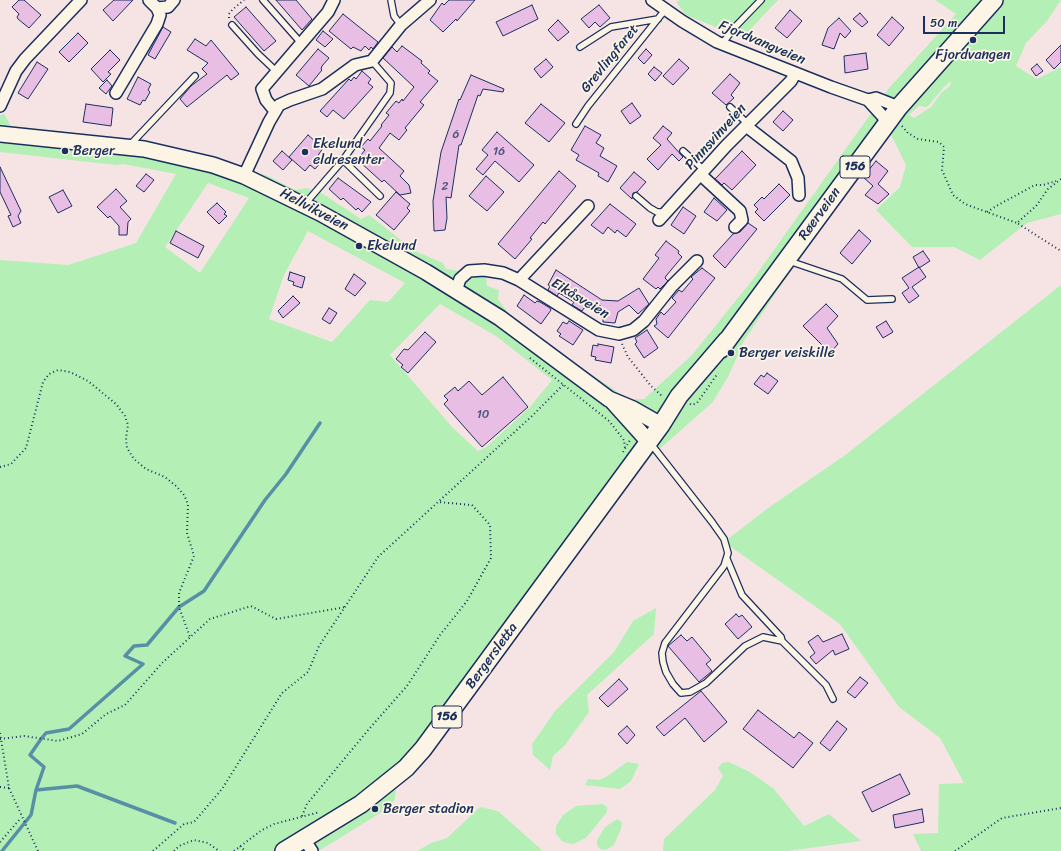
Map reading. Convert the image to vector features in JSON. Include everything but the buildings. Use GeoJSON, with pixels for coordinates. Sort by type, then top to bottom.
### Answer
{"type":"FeatureCollection","features":[{"type":"Feature","properties":{"kind":"main road","name":"Røerveien"},"geometry":{"type":"LineString","coordinates":[[640,438],[661,425],[686,402],[727,340],[893,115],[994,0]]}},
{"type":"Feature","properties":{"kind":"main road","name":"Hellvikveien"},"geometry":{"type":"LineString","coordinates":[[0,134],[129,146],[183,156],[244,176],[304,205],[400,257],[500,318],[609,399],[633,409],[661,425]]}},
{"type":"Feature","properties":{"kind":"main road","name":"Hellvikveien"},"geometry":{"type":"LineString","coordinates":[[609,399],[640,438]]}},
{"type":"Feature","properties":{"kind":"main road","name":"Bergersletta"},"geometry":{"type":"LineString","coordinates":[[284,851],[308,845],[406,768],[423,748],[640,438]]}},
{"type":"Feature","properties":{"kind":"street"},"geometry":{"type":"LineString","coordinates":[[0,106],[16,71],[25,59],[81,0]]}},
{"type":"Feature","properties":{"kind":"street"},"geometry":{"type":"LineString","coordinates":[[153,4],[168,7],[174,0]]}},
{"type":"Feature","properties":{"kind":"street"},"geometry":{"type":"LineString","coordinates":[[275,111],[266,100],[262,89],[328,12],[334,0]]}},
{"type":"Feature","properties":{"kind":"street"},"geometry":{"type":"LineString","coordinates":[[244,176],[279,105],[322,90],[355,65],[372,61],[401,25],[430,0]]}},
{"type":"Feature","properties":{"kind":"street","name":"Fjordvangveien"},"geometry":{"type":"LineString","coordinates":[[652,0],[662,14],[722,44],[795,74],[868,100],[893,115]]}},
{"type":"Feature","properties":{"kind":"street"},"geometry":{"type":"LineString","coordinates":[[116,92],[157,24],[160,15],[153,4]]}},
{"type":"Feature","properties":{"kind":"street","name":"Pinnsvinveien"},"geometry":{"type":"LineString","coordinates":[[663,216],[726,146],[795,74]]}},
{"type":"Feature","properties":{"kind":"street","name":"Fjordvangveien"},"geometry":{"type":"LineString","coordinates":[[868,100],[876,98],[893,115]]}},
{"type":"Feature","properties":{"kind":"street"},"geometry":{"type":"LineString","coordinates":[[747,125],[791,161],[798,178],[799,195]]}},
{"type":"Feature","properties":{"kind":"street"},"geometry":{"type":"LineString","coordinates":[[703,173],[740,211],[742,220],[735,227]]}},
{"type":"Feature","properties":{"kind":"street"},"geometry":{"type":"LineString","coordinates":[[519,280],[588,206]]}},
{"type":"Feature","properties":{"kind":"street","name":"Eikåsveien"},"geometry":{"type":"LineString","coordinates":[[456,291],[460,279],[464,274],[475,270],[502,273],[519,280],[599,330],[619,334],[633,330],[644,321],[672,286],[697,261]]}},
{"type":"Feature","properties":{"kind":"lane"},"geometry":{"type":"LineString","coordinates":[[263,0],[301,43]]}},
{"type":"Feature","properties":{"kind":"lane"},"geometry":{"type":"LineString","coordinates":[[391,0],[394,16],[401,25]]}},
{"type":"Feature","properties":{"kind":"lane"},"geometry":{"type":"LineString","coordinates":[[722,44],[734,28],[761,0]]}},
{"type":"Feature","properties":{"kind":"lane"},"geometry":{"type":"LineString","coordinates":[[580,46],[610,27],[662,14]]}},
{"type":"Feature","properties":{"kind":"lane","name":"Grevlingfaret"},"geometry":{"type":"LineString","coordinates":[[576,124],[588,106],[662,14]]}},
{"type":"Feature","properties":{"kind":"lane"},"geometry":{"type":"LineString","coordinates":[[232,24],[258,54],[276,71]]}},
{"type":"Feature","properties":{"kind":"lane"},"geometry":{"type":"LineString","coordinates":[[304,205],[324,180],[343,160],[390,93],[391,84],[372,61]]}},
{"type":"Feature","properties":{"kind":"lane"},"geometry":{"type":"LineString","coordinates":[[129,146],[195,76]]}},
{"type":"Feature","properties":{"kind":"lane"},"geometry":{"type":"LineString","coordinates":[[730,107],[747,125]]}},
{"type":"Feature","properties":{"kind":"lane"},"geometry":{"type":"LineString","coordinates":[[683,151],[703,173]]}},
{"type":"Feature","properties":{"kind":"lane"},"geometry":{"type":"LineString","coordinates":[[343,160],[380,196]]}},
{"type":"Feature","properties":{"kind":"lane"},"geometry":{"type":"LineString","coordinates":[[636,196],[663,216]]}},
{"type":"Feature","properties":{"kind":"lane"},"geometry":{"type":"LineString","coordinates":[[787,260],[842,279],[867,300],[892,299]]}},
{"type":"Feature","properties":{"kind":"lane"},"geometry":{"type":"LineString","coordinates":[[640,438],[724,539],[727,547],[727,559],[742,595],[781,637],[782,641],[826,685],[833,699]]}},
{"type":"Feature","properties":{"kind":"lane"},"geometry":{"type":"LineString","coordinates":[[727,559],[686,617],[665,643],[662,653],[663,662],[673,684],[681,693],[690,692],[706,683],[745,646],[763,637],[782,641]]}},
{"type":"Feature","properties":{"kind":"path"},"geometry":{"type":"LineString","coordinates":[[232,24],[229,14],[244,0]]}},
{"type":"Feature","properties":{"kind":"path"},"geometry":{"type":"LineString","coordinates":[[893,115],[908,133],[918,139],[939,142],[944,147],[942,170],[953,195],[965,204],[1017,223],[1061,251]]}},
{"type":"Feature","properties":{"kind":"path"},"geometry":{"type":"LineString","coordinates":[[1017,223],[1029,213],[1048,189],[1061,179]]}},
{"type":"Feature","properties":{"kind":"path"},"geometry":{"type":"LineString","coordinates":[[987,212],[1035,185],[1043,185],[1058,181]]}},
{"type":"Feature","properties":{"kind":"path"},"geometry":{"type":"LineString","coordinates":[[619,334],[628,357],[651,386],[663,397]]}},
{"type":"Feature","properties":{"kind":"path"},"geometry":{"type":"LineString","coordinates":[[528,356],[609,421],[624,440],[625,448]]}},
{"type":"Feature","properties":{"kind":"path"},"geometry":{"type":"LineString","coordinates":[[0,467],[11,464],[26,448],[43,382],[49,374],[58,370],[70,372],[88,380],[116,404],[125,416],[128,425],[126,438],[127,448],[134,459],[146,469],[165,477],[176,486],[184,495],[188,504],[187,533],[194,556],[179,593],[179,607],[190,637]]}},
{"type":"Feature","properties":{"kind":"path"},"geometry":{"type":"LineString","coordinates":[[153,851],[184,824],[194,822],[222,789],[282,693],[308,672],[319,646],[378,557],[532,416],[564,384]]}},
{"type":"Feature","properties":{"kind":"path"},"geometry":{"type":"LineString","coordinates":[[621,454],[625,448],[640,438]]}},
{"type":"Feature","properties":{"kind":"path"},"geometry":{"type":"LineString","coordinates":[[302,816],[307,804],[368,729],[407,686],[440,635],[467,601],[491,558],[490,525],[472,505],[438,502]]}},
{"type":"Feature","properties":{"kind":"path"},"geometry":{"type":"LineString","coordinates":[[1,739],[24,736],[58,741],[82,734],[106,714],[125,705],[162,663],[210,619],[251,606],[276,619],[346,607]]}},
{"type":"Feature","properties":{"kind":"path"},"geometry":{"type":"LineString","coordinates":[[0,733],[9,788],[21,818],[38,851]]}},
{"type":"Feature","properties":{"kind":"path"},"geometry":{"type":"LineString","coordinates":[[0,787],[9,788]]}},
{"type":"Feature","properties":{"kind":"path"},"geometry":{"type":"LineString","coordinates":[[955,851],[1002,818],[1061,808]]}},
{"type":"Feature","properties":{"kind":"path"},"geometry":{"type":"LineString","coordinates":[[234,851],[262,830],[274,824],[322,811]]}},
{"type":"Feature","properties":{"kind":"path"},"geometry":{"type":"LineString","coordinates":[[0,842],[21,818]]}},
{"type":"Feature","properties":{"kind":"path"},"geometry":{"type":"LineString","coordinates":[[174,851],[178,846],[194,840],[208,842],[219,851]]}},
{"type":"Feature","properties":{"kind":"path"},"geometry":{"type":"LineString","coordinates":[[240,846],[245,851]]}},
{"type":"Feature","properties":{"kind":"green space"},"geometry":{"type":"Polygon","coordinates":[[[680,0],[778,0],[742,38],[686,15],[676,2],[680,0]]]}},
{"type":"Feature","properties":{"kind":"green space"},"geometry":{"type":"Polygon","coordinates":[[[935,0],[1061,0],[1047,21],[1026,43],[1016,66],[1037,79],[1061,67],[1061,214],[1027,223],[980,260],[954,247],[912,247],[876,210],[900,187],[906,165],[891,135],[868,161],[777,291],[744,341],[728,377],[712,403],[640,466],[486,678],[396,788],[395,799],[390,807],[322,849],[315,851],[0,851],[0,260],[68,265],[136,243],[176,174],[123,164],[116,165],[0,152],[0,115],[4,114],[11,126],[146,141],[204,155],[268,176],[295,190],[306,188],[320,192],[361,219],[369,215],[415,251],[443,263],[446,269],[486,275],[487,286],[499,290],[498,299],[510,315],[543,342],[628,399],[644,399],[692,355],[754,278],[889,88],[956,14],[935,0]],[[951,81],[929,105],[926,107],[919,106],[909,115],[914,118],[931,107],[942,92],[950,86],[951,81]],[[208,183],[165,247],[200,273],[249,198],[208,183]],[[308,231],[284,275],[269,319],[332,342],[370,300],[388,302],[405,283],[308,231]],[[440,304],[390,355],[452,427],[478,451],[485,448],[530,407],[552,380],[496,336],[440,304]]]}},
{"type":"Feature","properties":{"kind":"green space"},"geometry":{"type":"Polygon","coordinates":[[[1061,285],[1061,851],[921,851],[913,834],[938,833],[939,784],[964,783],[940,738],[899,707],[840,624],[724,542],[768,508],[844,456],[1061,285]]]}},
{"type":"Feature","properties":{"kind":"green space"},"geometry":{"type":"Polygon","coordinates":[[[656,608],[654,634],[587,695],[589,712],[565,745],[553,756],[550,770],[533,755],[532,744],[555,711],[614,652],[633,621],[656,608]]]}},
{"type":"Feature","properties":{"kind":"green space"},"geometry":{"type":"Polygon","coordinates":[[[627,762],[639,764],[631,781],[620,789],[585,785],[588,779],[599,780],[606,777],[627,762]]]}},
{"type":"Feature","properties":{"kind":"green space"},"geometry":{"type":"Polygon","coordinates":[[[729,762],[750,772],[774,789],[804,826],[829,814],[861,841],[788,851],[663,851],[664,839],[715,790],[723,776],[718,768],[722,763],[729,762]]]}},
{"type":"Feature","properties":{"kind":"green space"},"geometry":{"type":"Polygon","coordinates":[[[602,804],[607,807],[607,812],[586,838],[573,844],[563,842],[556,834],[556,826],[563,815],[576,806],[602,804]]]}},
{"type":"Feature","properties":{"kind":"green space"},"geometry":{"type":"Polygon","coordinates":[[[480,807],[498,811],[543,851],[417,851],[431,843],[447,838],[480,807]]]}},
{"type":"Feature","properties":{"kind":"green space"},"geometry":{"type":"Polygon","coordinates":[[[617,819],[622,822],[621,829],[614,845],[606,850],[600,849],[597,845],[597,840],[605,827],[617,819]]]}},
{"type":"Feature","properties":{"kind":"waterway"},"geometry":{"type":"LineString","coordinates":[[2,851],[31,815],[36,790],[44,767],[30,755],[41,739],[46,733],[69,729],[143,664],[125,656],[134,646],[147,645],[179,607],[204,591],[265,500],[286,474],[320,423]]}},
{"type":"Feature","properties":{"kind":"waterway"},"geometry":{"type":"LineString","coordinates":[[36,790],[77,786],[175,823]]}},
{"type":"Feature","properties":{"kind":"place","name":"Fjordvangen"},"geometry":{"type":"Point","coordinates":[973,40]}},
{"type":"Feature","properties":{"kind":"place","name":"Berger"},"geometry":{"type":"Point","coordinates":[65,151]}},
{"type":"Feature","properties":{"kind":"place","name":"Ekelund eldresenter"},"geometry":{"type":"Point","coordinates":[305,152]}},
{"type":"Feature","properties":{"kind":"place","name":"Ekelund"},"geometry":{"type":"Point","coordinates":[359,246]}},
{"type":"Feature","properties":{"kind":"place","name":"Berger veiskille"},"geometry":{"type":"Point","coordinates":[731,353]}},
{"type":"Feature","properties":{"kind":"place","name":"Berger stadion"},"geometry":{"type":"Point","coordinates":[375,809]}}]}
